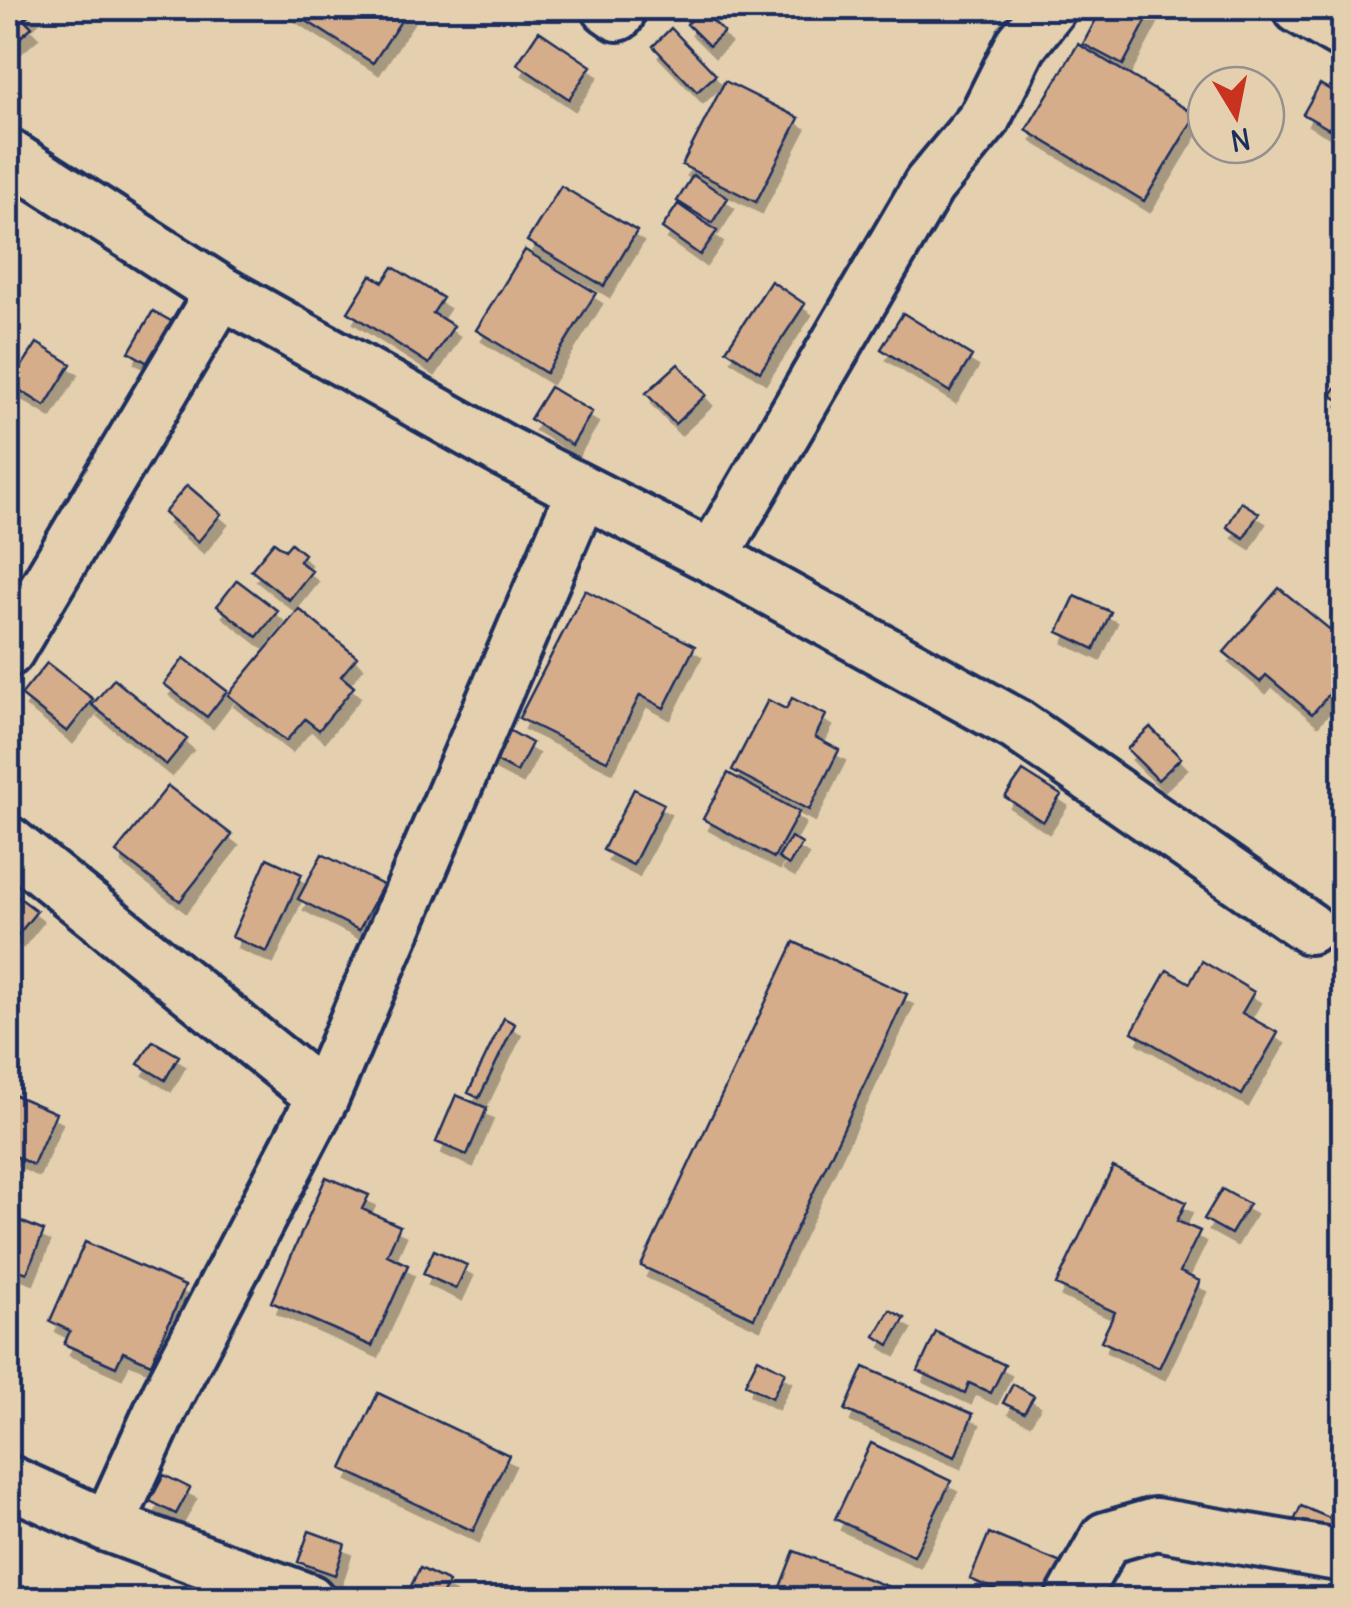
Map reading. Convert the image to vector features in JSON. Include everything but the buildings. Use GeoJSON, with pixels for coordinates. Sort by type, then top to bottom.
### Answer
{"type":"FeatureCollection","features":[{"type":"Feature","properties":{"kind":"street"},"geometry":{"type":"LineString","coordinates":[[712,557],[928,185],[984,119],[1021,45],[1050,8]]}},
{"type":"Feature","properties":{"kind":"street"},"geometry":{"type":"LineString","coordinates":[[1299,8],[1344,34]]}},
{"type":"Feature","properties":{"kind":"street"},"geometry":{"type":"LineString","coordinates":[[8,155],[222,292],[582,492],[712,557],[1015,724],[1308,928]]}},
{"type":"Feature","properties":{"kind":"street"},"geometry":{"type":"LineString","coordinates":[[8,652],[222,292]]}},
{"type":"Feature","properties":{"kind":"street"},"geometry":{"type":"LineString","coordinates":[[108,1526],[168,1394],[322,1097],[582,492]]}},
{"type":"Feature","properties":{"kind":"street"},"geometry":{"type":"LineString","coordinates":[[8,842],[322,1097]]}},
{"type":"Feature","properties":{"kind":"street"},"geometry":{"type":"LineString","coordinates":[[8,1480],[108,1526],[310,1600]]}},
{"type":"Feature","properties":{"kind":"street"},"geometry":{"type":"LineString","coordinates":[[1071,1600],[1106,1538],[1155,1524],[1344,1556]]}}]}
